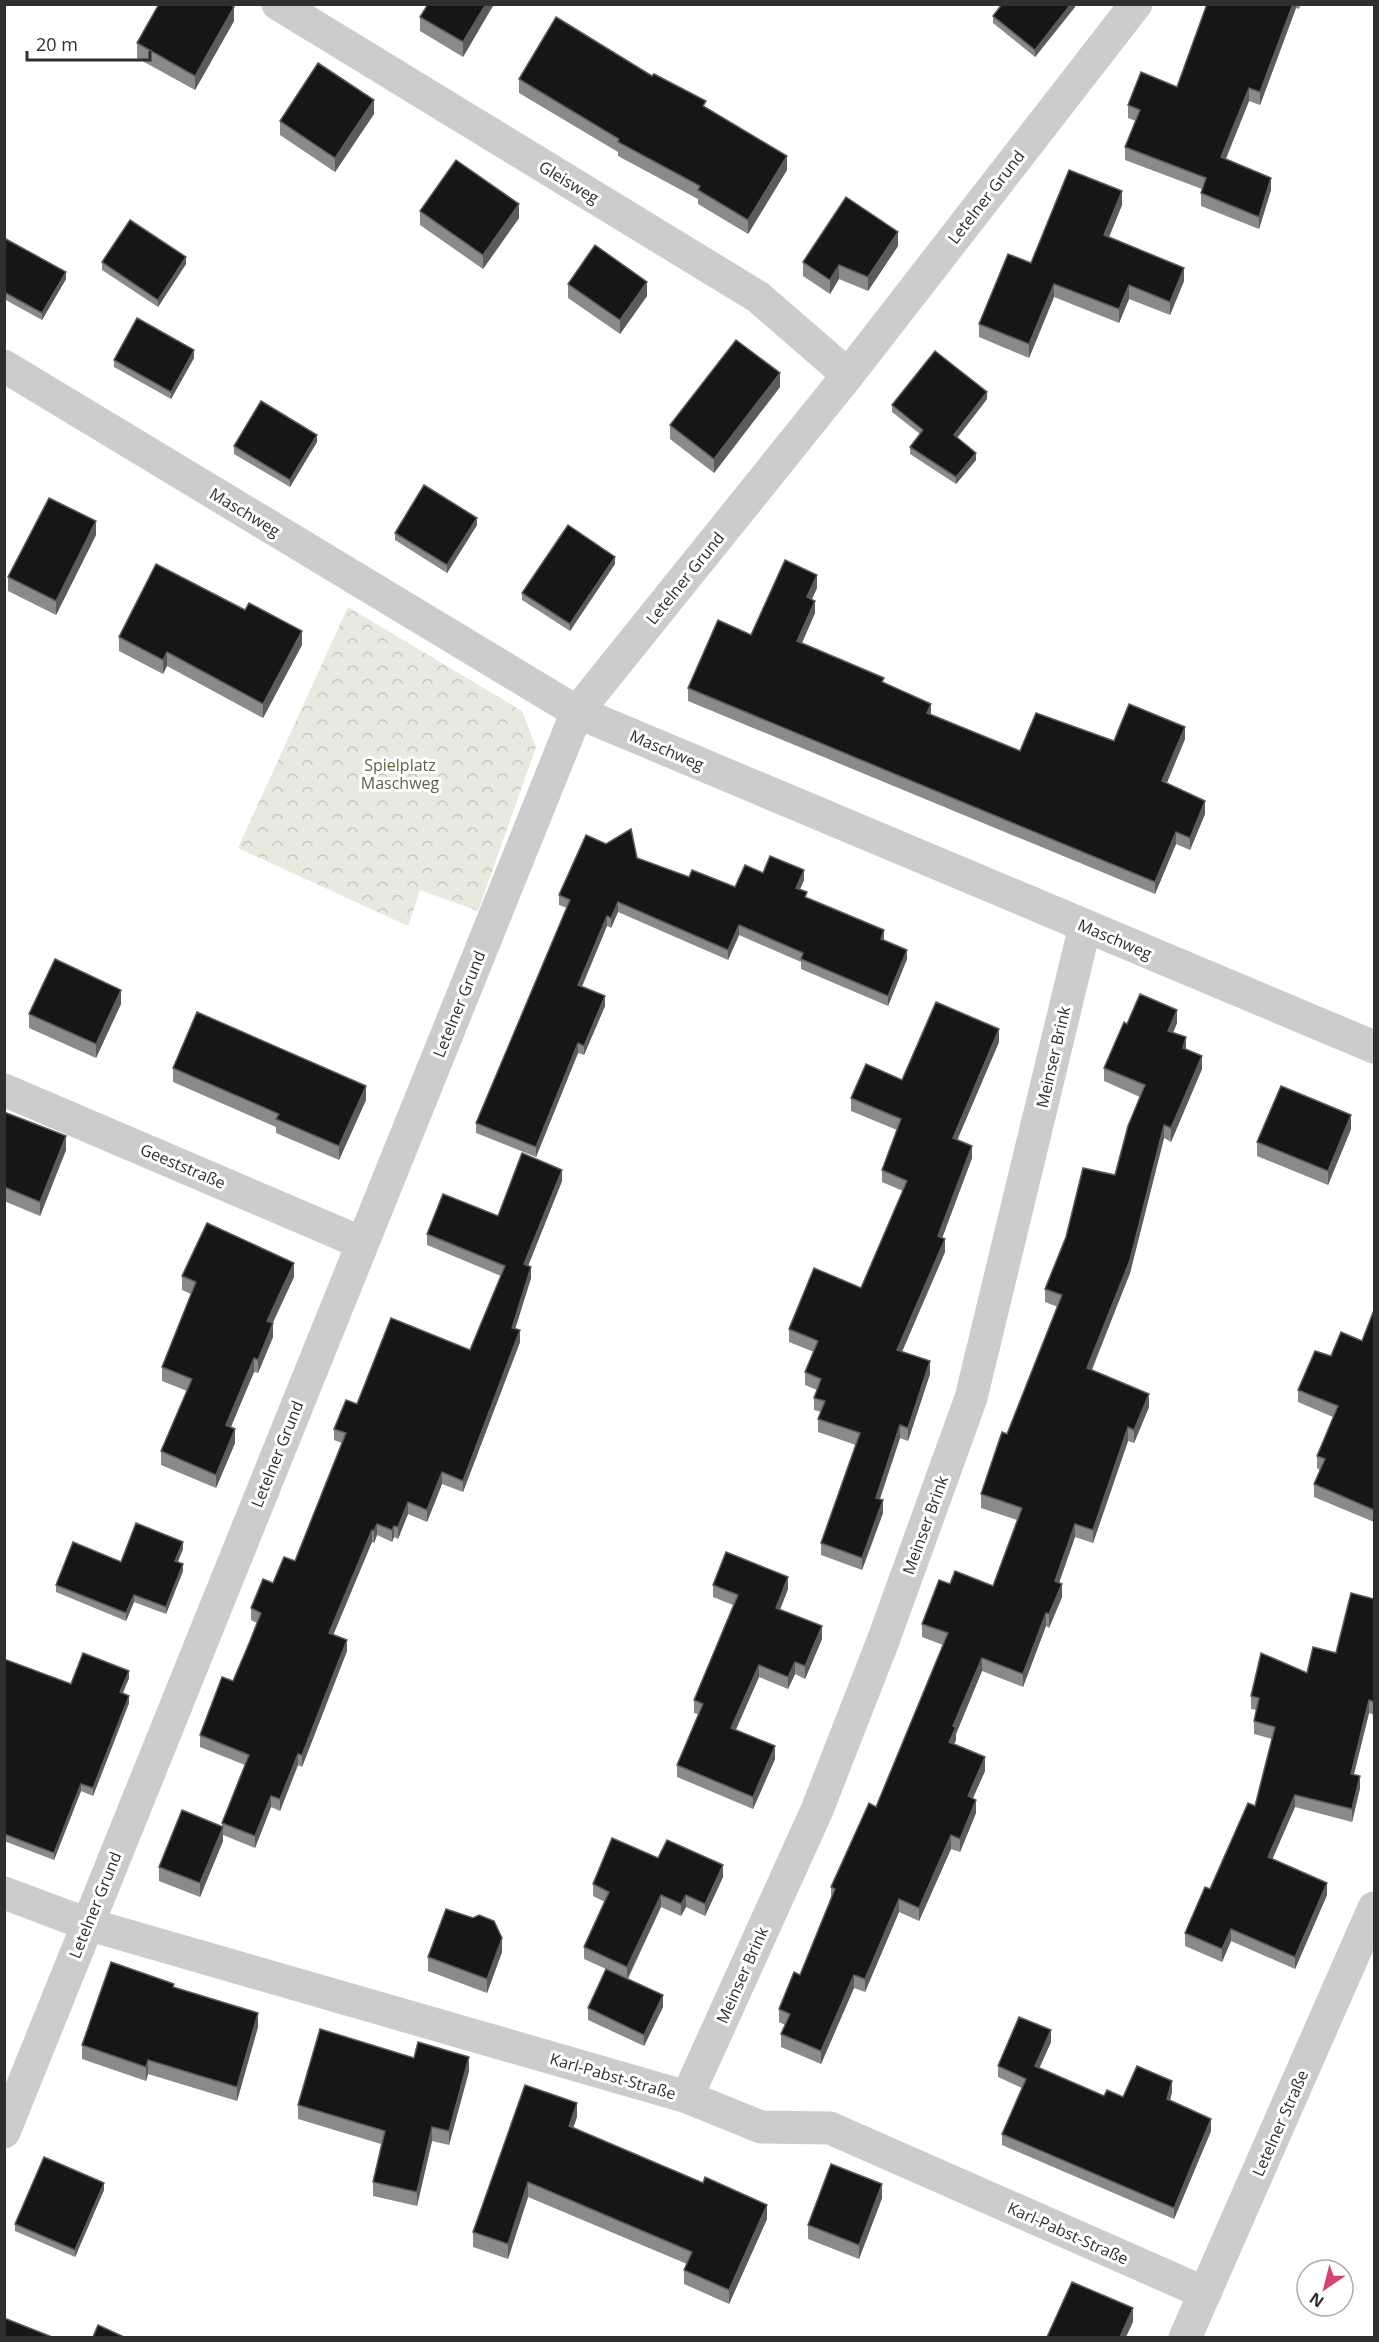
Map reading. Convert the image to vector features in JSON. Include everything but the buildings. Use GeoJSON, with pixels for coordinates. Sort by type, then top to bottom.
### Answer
{"type":"FeatureCollection","features":[{"type":"Feature","properties":{"kind":"street","name":"Gleisweg"},"geometry":{"type":"LineString","coordinates":[[278,4],[758,297],[848,375]]}},
{"type":"Feature","properties":{"kind":"street","name":"Letelner Grund"},"geometry":{"type":"LineString","coordinates":[[4,2132],[577,712],[848,375],[1136,4]]}},
{"type":"Feature","properties":{"kind":"street","name":"Maschweg"},"geometry":{"type":"LineString","coordinates":[[4,366],[577,712],[1374,1047]]}},
{"type":"Feature","properties":{"kind":"street","name":"Meinser Brink"},"geometry":{"type":"LineString","coordinates":[[687,2097],[817,1810],[883,1641],[971,1398],[1085,926]]}},
{"type":"Feature","properties":{"kind":"street","name":"Geeststraße"},"geometry":{"type":"LineString","coordinates":[[4,1090],[362,1243]]}},
{"type":"Feature","properties":{"kind":"street","name":"Karl-Pabst-Straße"},"geometry":{"type":"LineString","coordinates":[[4,1893],[87,1924],[687,2097],[761,2127],[830,2128],[1205,2293]]}},
{"type":"Feature","properties":{"kind":"street","name":"Letelner Straße"},"geometry":{"type":"LineString","coordinates":[[1185,2337],[1374,1908]]}},
{"type":"Feature","properties":{"kind":"green space","name":"Spielplatz Maschweg"},"geometry":{"type":"Polygon","coordinates":[[[348,607],[522,711],[536,747],[478,911],[420,890],[408,926],[238,848],[348,607]]]}}]}
